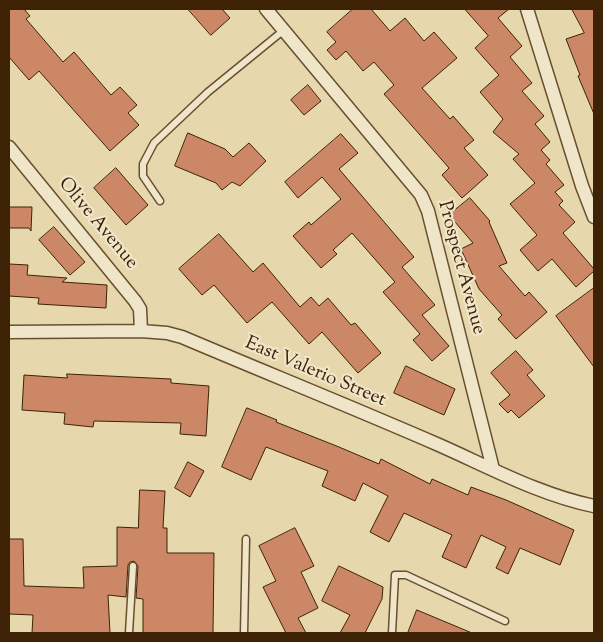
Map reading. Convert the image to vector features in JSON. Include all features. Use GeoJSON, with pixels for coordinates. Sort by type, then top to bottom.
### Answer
{"type":"FeatureCollection","features":[{"type":"Feature","properties":{"kind":"street","name":"Prospect Avenue"},"geometry":{"type":"LineString","coordinates":[[266,9],[421,195],[428,211],[494,469]]}},
{"type":"Feature","properties":{"kind":"street"},"geometry":{"type":"LineString","coordinates":[[527,9],[582,186],[594,217]]}},
{"type":"Feature","properties":{"kind":"street","name":"Olive Avenue"},"geometry":{"type":"LineString","coordinates":[[9,147],[136,300],[140,309],[141,331]]}},
{"type":"Feature","properties":{"kind":"street","name":"East Valerio Street"},"geometry":{"type":"LineString","coordinates":[[9,332],[141,331],[167,333],[182,337],[570,501],[594,506]]}},
{"type":"Feature","properties":{"kind":"lane"},"geometry":{"type":"LineString","coordinates":[[160,201],[143,176],[143,164],[154,143],[208,92],[284,30]]}},
{"type":"Feature","properties":{"kind":"lane"},"geometry":{"type":"LineString","coordinates":[[244,633],[246,539]]}},
{"type":"Feature","properties":{"kind":"lane"},"geometry":{"type":"LineString","coordinates":[[129,633],[133,566]]}},
{"type":"Feature","properties":{"kind":"lane"},"geometry":{"type":"LineString","coordinates":[[392,633],[395,575],[406,575],[505,621]]}},
{"type":"Feature","properties":{"kind":"building"},"geometry":{"type":"Polygon","coordinates":[[[9,9],[24,9],[30,16],[26,19],[63,62],[74,52],[111,95],[120,87],[137,105],[128,113],[139,125],[110,151],[39,71],[29,80],[9,57],[9,9]]]}},
{"type":"Feature","properties":{"kind":"building"},"geometry":{"type":"Polygon","coordinates":[[[188,9],[222,9],[230,18],[211,35],[188,9]]]}},
{"type":"Feature","properties":{"kind":"building"},"geometry":{"type":"Polygon","coordinates":[[[353,9],[371,9],[390,31],[405,18],[424,41],[434,32],[457,58],[422,88],[450,119],[453,116],[474,140],[464,148],[488,175],[462,198],[442,175],[449,168],[384,94],[394,85],[374,62],[363,71],[346,51],[336,60],[327,50],[336,42],[327,32],[353,9]]]}},
{"type":"Feature","properties":{"kind":"building"},"geometry":{"type":"Polygon","coordinates":[[[465,9],[509,9],[498,18],[522,46],[510,57],[532,83],[522,91],[544,116],[535,124],[550,142],[541,150],[550,160],[546,164],[564,185],[555,192],[563,201],[559,205],[575,222],[563,233],[594,269],[576,287],[552,259],[538,271],[520,250],[537,235],[510,204],[535,183],[513,159],[519,154],[493,132],[503,119],[480,92],[499,75],[475,48],[488,36],[465,9]]]}},
{"type":"Feature","properties":{"kind":"building"},"geometry":{"type":"Polygon","coordinates":[[[572,9],[594,9],[594,114],[578,76],[580,75],[566,39],[584,33],[572,9]]]}},
{"type":"Feature","properties":{"kind":"building"},"geometry":{"type":"Polygon","coordinates":[[[308,85],[321,101],[304,115],[291,100],[308,85]]]}},
{"type":"Feature","properties":{"kind":"building"},"geometry":{"type":"Polygon","coordinates":[[[188,133],[225,149],[233,157],[249,143],[266,161],[240,186],[232,182],[222,190],[216,183],[175,166],[188,133]]]}},
{"type":"Feature","properties":{"kind":"building"},"geometry":{"type":"Polygon","coordinates":[[[341,134],[358,153],[339,169],[414,257],[402,267],[435,305],[422,315],[449,346],[432,361],[413,340],[420,334],[383,292],[395,282],[352,233],[333,250],[337,254],[321,268],[293,236],[309,222],[311,225],[341,199],[322,177],[298,198],[285,182],[341,134]]]}},
{"type":"Feature","properties":{"kind":"building"},"geometry":{"type":"Polygon","coordinates":[[[116,168],[148,205],[126,225],[94,188],[116,168]]]}},
{"type":"Feature","properties":{"kind":"building"},"geometry":{"type":"Polygon","coordinates":[[[470,198],[490,221],[507,263],[499,266],[525,296],[529,292],[547,312],[516,339],[498,319],[502,315],[479,289],[461,249],[473,243],[449,215],[470,198]]]}},
{"type":"Feature","properties":{"kind":"building"},"geometry":{"type":"Polygon","coordinates":[[[9,207],[32,207],[31,231],[29,228],[9,228],[9,207]]]}},
{"type":"Feature","properties":{"kind":"building"},"geometry":{"type":"Polygon","coordinates":[[[54,227],[85,262],[70,275],[39,240],[54,227]]]}},
{"type":"Feature","properties":{"kind":"building"},"geometry":{"type":"Polygon","coordinates":[[[219,234],[253,272],[263,263],[300,307],[311,297],[319,306],[328,298],[351,325],[355,323],[381,353],[358,373],[322,332],[309,344],[272,302],[247,323],[214,285],[202,295],[179,269],[219,234]]]}},
{"type":"Feature","properties":{"kind":"building"},"geometry":{"type":"Polygon","coordinates":[[[9,264],[28,265],[27,275],[67,278],[62,282],[107,285],[106,308],[38,304],[39,298],[9,296],[9,264]]]}},
{"type":"Feature","properties":{"kind":"building"},"geometry":{"type":"Polygon","coordinates":[[[594,288],[594,367],[556,316],[594,288]]]}},
{"type":"Feature","properties":{"kind":"building"},"geometry":{"type":"Polygon","coordinates":[[[516,351],[533,370],[527,375],[545,396],[519,418],[511,410],[508,413],[499,404],[510,395],[491,373],[516,351]]]}},
{"type":"Feature","properties":{"kind":"building"},"geometry":{"type":"Polygon","coordinates":[[[406,366],[455,389],[444,415],[394,393],[406,366]]]}},
{"type":"Feature","properties":{"kind":"building"},"geometry":{"type":"Polygon","coordinates":[[[67,374],[171,379],[171,383],[209,386],[206,436],[180,434],[181,423],[94,421],[93,427],[64,424],[65,413],[22,410],[24,375],[67,378],[67,374]]]}},
{"type":"Feature","properties":{"kind":"building"},"geometry":{"type":"Polygon","coordinates":[[[247,408],[277,420],[276,422],[379,464],[381,459],[430,484],[432,479],[468,495],[471,487],[574,530],[560,565],[520,548],[508,574],[496,568],[506,547],[481,535],[466,568],[442,557],[452,535],[404,513],[389,542],[370,532],[388,496],[363,483],[355,501],[322,486],[328,471],[266,447],[251,480],[222,467],[247,408]]]}},
{"type":"Feature","properties":{"kind":"building"},"geometry":{"type":"Polygon","coordinates":[[[188,462],[204,471],[190,497],[175,488],[188,462]]]}},
{"type":"Feature","properties":{"kind":"building"},"geometry":{"type":"Polygon","coordinates":[[[140,490],[165,491],[163,528],[167,528],[167,553],[214,553],[213,633],[143,633],[143,599],[136,598],[138,566],[134,561],[128,565],[126,597],[108,595],[110,633],[32,633],[33,615],[9,614],[9,539],[23,539],[24,586],[84,588],[83,567],[117,566],[117,527],[138,528],[140,490]]]}},
{"type":"Feature","properties":{"kind":"building"},"geometry":{"type":"Polygon","coordinates":[[[295,528],[314,566],[301,572],[318,608],[298,618],[306,633],[286,633],[263,587],[276,581],[259,546],[295,528]]]}},
{"type":"Feature","properties":{"kind":"building"},"geometry":{"type":"Polygon","coordinates":[[[339,566],[383,587],[382,599],[365,633],[340,633],[350,615],[322,601],[339,566]]]}},
{"type":"Feature","properties":{"kind":"building"},"geometry":{"type":"Polygon","coordinates":[[[417,610],[472,633],[408,633],[417,610]]]}}]}
